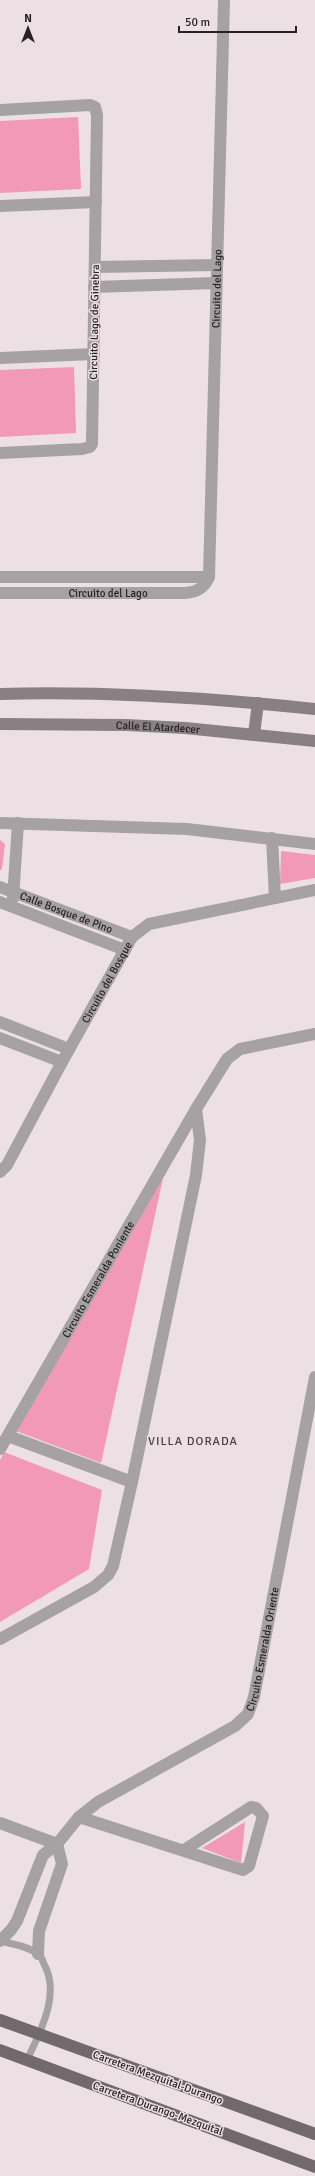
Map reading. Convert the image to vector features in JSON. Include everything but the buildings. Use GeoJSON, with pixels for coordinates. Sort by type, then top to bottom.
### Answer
{"type":"FeatureCollection","features":[{"type":"Feature","properties":{"kind":"main road","name":"Carretera Mezquital-Durango"},"geometry":{"type":"LineString","coordinates":[[0,2020],[315,2134]]}},
{"type":"Feature","properties":{"kind":"main road","name":"Carretera Durango-Mezquital"},"geometry":{"type":"LineString","coordinates":[[0,2050],[315,2167]]}},
{"type":"Feature","properties":{"kind":"street","name":"Circuito del Lago"},"geometry":{"type":"LineString","coordinates":[[0,593],[185,593],[200,589],[205,585],[209,577],[224,0]]}},
{"type":"Feature","properties":{"kind":"street","name":"Circuito Lago de Ginebra"},"geometry":{"type":"LineString","coordinates":[[0,110],[86,105],[95,107],[97,115],[93,438],[90,447],[82,449],[0,453]]}},
{"type":"Feature","properties":{"kind":"street"},"geometry":{"type":"LineString","coordinates":[[0,206],[96,202]]}},
{"type":"Feature","properties":{"kind":"street"},"geometry":{"type":"LineString","coordinates":[[95,267],[217,265]]}},
{"type":"Feature","properties":{"kind":"street"},"geometry":{"type":"LineString","coordinates":[[94,287],[216,283]]}},
{"type":"Feature","properties":{"kind":"street"},"geometry":{"type":"LineString","coordinates":[[0,358],[94,354]]}},
{"type":"Feature","properties":{"kind":"street","name":"Circuito del Lago"},"geometry":{"type":"LineString","coordinates":[[0,577],[209,577]]}},
{"type":"Feature","properties":{"kind":"street"},"geometry":{"type":"LineString","coordinates":[[0,694],[111,694],[258,703],[315,709]]}},
{"type":"Feature","properties":{"kind":"street"},"geometry":{"type":"LineString","coordinates":[[254,734],[258,703]]}},
{"type":"Feature","properties":{"kind":"street","name":"Calle El Atardecer"},"geometry":{"type":"LineString","coordinates":[[0,724],[126,725],[254,734],[315,741]]}},
{"type":"Feature","properties":{"kind":"street"},"geometry":{"type":"LineString","coordinates":[[0,823],[187,830],[272,838],[315,844]]}},
{"type":"Feature","properties":{"kind":"street"},"geometry":{"type":"LineString","coordinates":[[12,907],[18,823]]}},
{"type":"Feature","properties":{"kind":"street"},"geometry":{"type":"LineString","coordinates":[[272,838],[275,898]]}},
{"type":"Feature","properties":{"kind":"street","name":"Calle Bosque de Pino"},"geometry":{"type":"LineString","coordinates":[[0,887],[132,937]]}},
{"type":"Feature","properties":{"kind":"street","name":"Circuito del Bosque"},"geometry":{"type":"LineString","coordinates":[[2,1167],[132,937],[149,924],[315,890]]}},
{"type":"Feature","properties":{"kind":"street","name":"Calle Bosque de Pino"},"geometry":{"type":"LineString","coordinates":[[0,902],[125,950]]}},
{"type":"Feature","properties":{"kind":"street"},"geometry":{"type":"LineString","coordinates":[[0,1022],[69,1049]]}},
{"type":"Feature","properties":{"kind":"street","name":"Circuito Esmeralda Poniente"},"geometry":{"type":"LineString","coordinates":[[0,1449],[227,1059],[235,1051],[315,1034]]}},
{"type":"Feature","properties":{"kind":"street"},"geometry":{"type":"LineString","coordinates":[[0,1038],[62,1062]]}},
{"type":"Feature","properties":{"kind":"street"},"geometry":{"type":"LineString","coordinates":[[0,1639],[94,1587],[108,1575],[115,1558],[196,1175],[200,1140],[196,1110]]}},
{"type":"Feature","properties":{"kind":"street","name":"Circuito Esmeralda Oriente"},"geometry":{"type":"LineString","coordinates":[[0,1941],[12,1930],[17,1921],[43,1854],[57,1844],[79,1817],[98,1802],[235,1726],[248,1714],[254,1697],[315,1377]]}},
{"type":"Feature","properties":{"kind":"street"},"geometry":{"type":"LineString","coordinates":[[8,1436],[132,1482]]}},
{"type":"Feature","properties":{"kind":"street"},"geometry":{"type":"LineString","coordinates":[[79,1817],[184,1850],[238,1870],[246,1869],[263,1816],[256,1808],[251,1807],[184,1850]]}},
{"type":"Feature","properties":{"kind":"street"},"geometry":{"type":"LineString","coordinates":[[0,1823],[57,1844],[62,1864],[39,1931],[38,1954]]}},
{"type":"Feature","properties":{"kind":"lane","name":"Circuito Esmeralda Oriente"},"geometry":{"type":"LineString","coordinates":[[0,1941],[21,1946],[38,1954]]}},
{"type":"Feature","properties":{"kind":"lane"},"geometry":{"type":"LineString","coordinates":[[27,2060],[39,2034],[51,1998],[51,1982],[47,1969],[38,1954]]}},
{"type":"Feature","properties":{"kind":"shaded area"},"geometry":{"type":"Polygon","coordinates":[[[78,117],[81,189],[0,193],[0,121],[78,117]]]}},
{"type":"Feature","properties":{"kind":"shaded area"},"geometry":{"type":"Polygon","coordinates":[[[74,367],[76,433],[0,437],[0,370],[74,367]]]}},
{"type":"Feature","properties":{"kind":"shaded area"},"geometry":{"type":"Polygon","coordinates":[[[0,840],[5,844],[2,869],[0,870],[0,840]]]}},
{"type":"Feature","properties":{"kind":"shaded area"},"geometry":{"type":"Polygon","coordinates":[[[281,851],[315,855],[315,878],[280,884],[281,851]]]}},
{"type":"Feature","properties":{"kind":"shaded area"},"geometry":{"type":"Polygon","coordinates":[[[170,1146],[101,1463],[8,1428],[170,1146]]]}},
{"type":"Feature","properties":{"kind":"shaded area"},"geometry":{"type":"Polygon","coordinates":[[[4,1452],[102,1490],[89,1569],[0,1622],[0,1460],[4,1452]]]}},
{"type":"Feature","properties":{"kind":"shaded area"},"geometry":{"type":"Polygon","coordinates":[[[245,1822],[241,1863],[202,1848],[245,1822]]]}},
{"type":"Feature","properties":{"kind":"district","name":"VILLA DORADA"},"geometry":{"type":"Point","coordinates":[193,1441]}}]}
